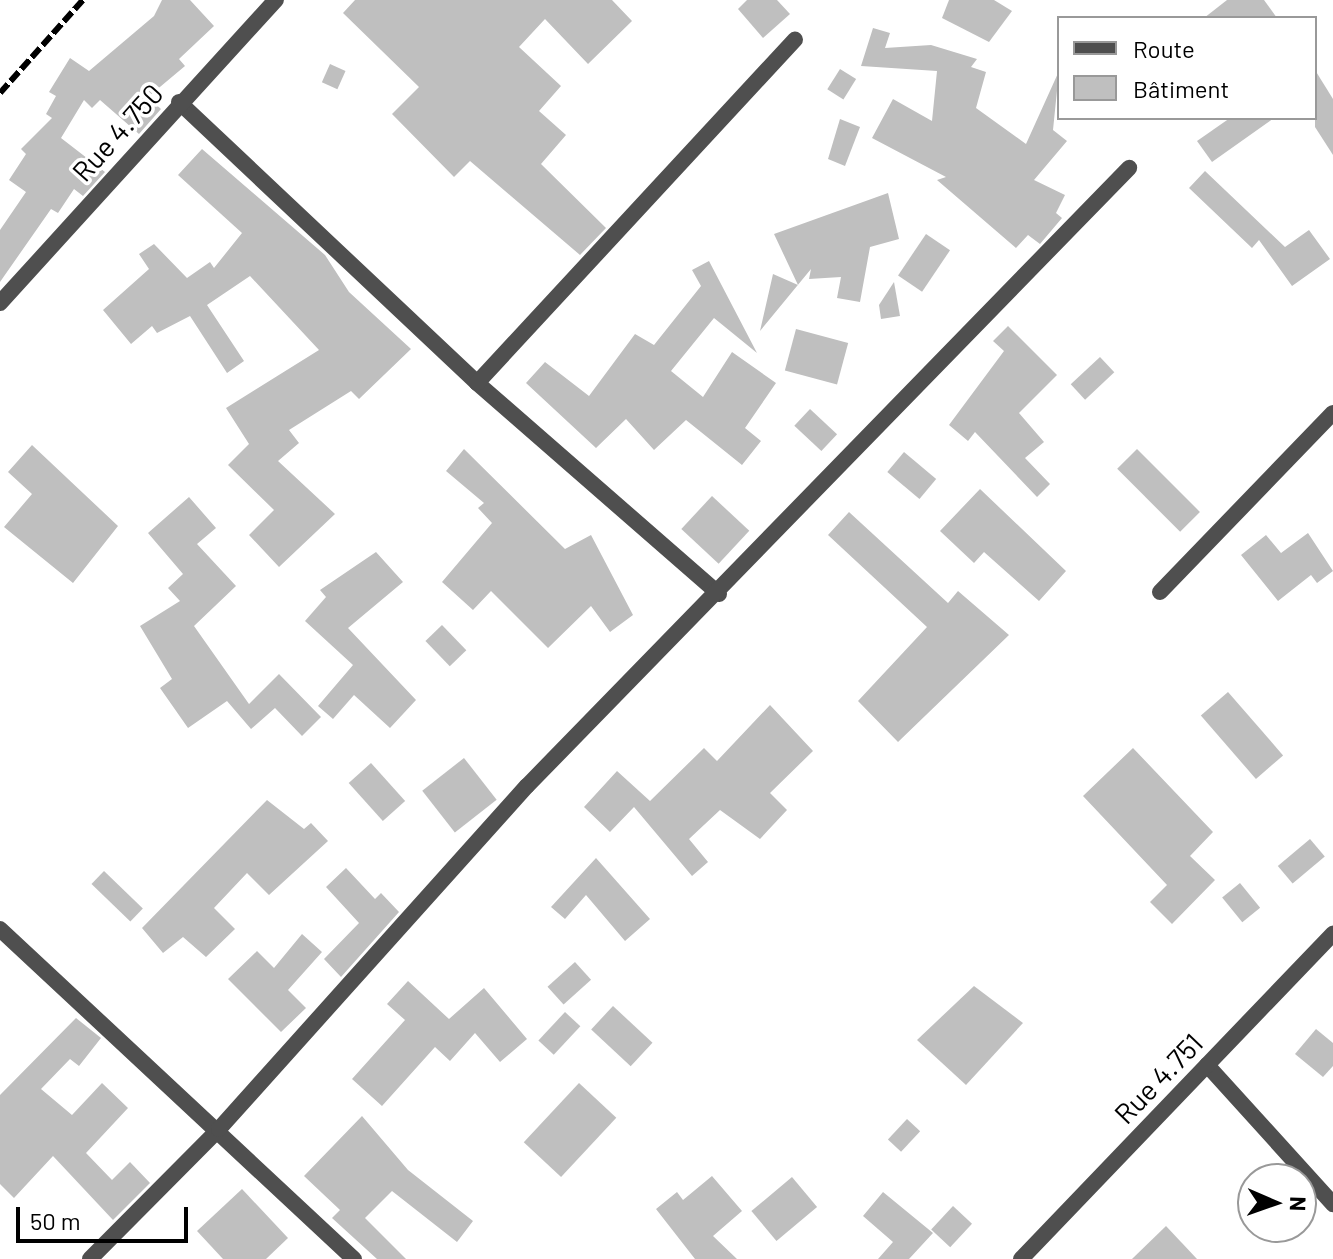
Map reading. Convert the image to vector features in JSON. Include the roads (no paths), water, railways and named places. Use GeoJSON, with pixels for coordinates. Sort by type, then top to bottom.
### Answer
{"type":"FeatureCollection","features":[{"type":"Feature","properties":{"kind":"street","name":"Rue 4.750"},"geometry":{"type":"LineString","coordinates":[[0,303],[179,102],[276,0]]}},
{"type":"Feature","properties":{"kind":"street"},"geometry":{"type":"LineString","coordinates":[[477,383],[795,39]]}},
{"type":"Feature","properties":{"kind":"street"},"geometry":{"type":"LineString","coordinates":[[179,102],[477,383],[719,594]]}},
{"type":"Feature","properties":{"kind":"street"},"geometry":{"type":"LineString","coordinates":[[90,1259],[219,1129],[527,786],[719,594],[1129,168]]}},
{"type":"Feature","properties":{"kind":"street"},"geometry":{"type":"LineString","coordinates":[[1160,592],[1333,413]]}},
{"type":"Feature","properties":{"kind":"street"},"geometry":{"type":"LineString","coordinates":[[0,929],[219,1129],[354,1259]]}},
{"type":"Feature","properties":{"kind":"street","name":"Rue 4.751"},"geometry":{"type":"LineString","coordinates":[[1021,1259],[1333,934]]}},
{"type":"Feature","properties":{"kind":"street"},"geometry":{"type":"LineString","coordinates":[[1207,1065],[1333,1204]]}},
{"type":"Feature","properties":{"kind":"railway"},"geometry":{"type":"LineString","coordinates":[[0,93],[83,0]]}}]}
